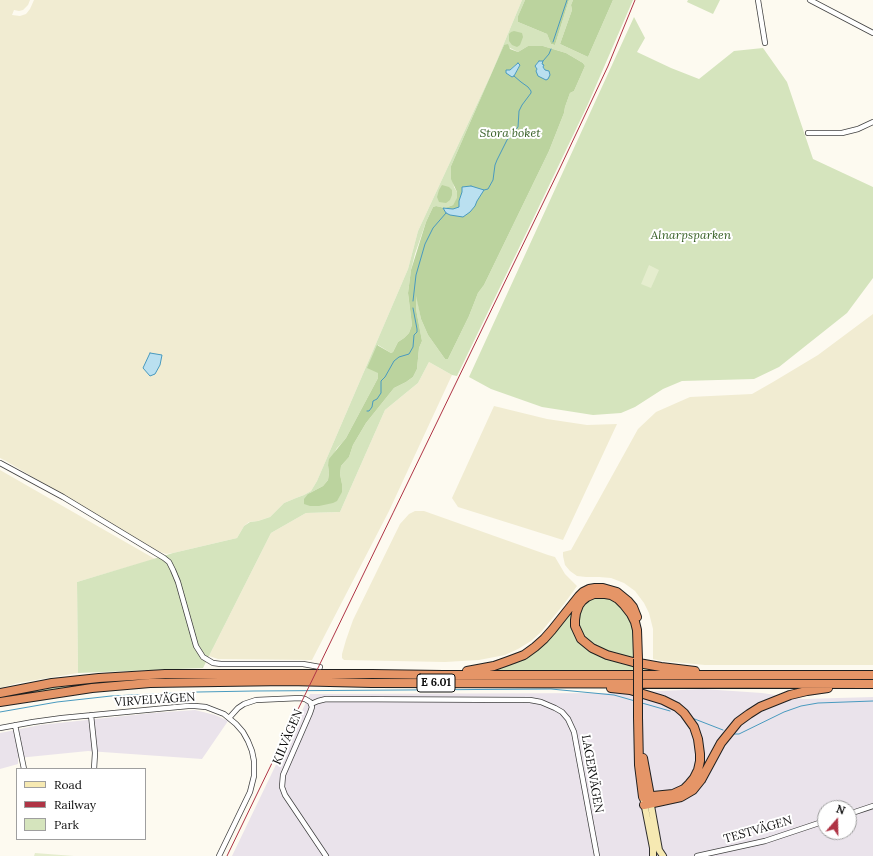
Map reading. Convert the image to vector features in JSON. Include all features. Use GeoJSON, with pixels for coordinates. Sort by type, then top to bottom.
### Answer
{"type":"FeatureCollection","features":[{"type":"Feature","properties":{"kind":"highway"},"geometry":{"type":"LineString","coordinates":[[444,675],[494,666],[524,654],[544,639],[578,596],[583,592],[596,588],[603,588],[617,592],[633,607],[640,629],[639,717],[647,800]]}},
{"type":"Feature","properties":{"kind":"highway"},"geometry":{"type":"LineString","coordinates":[[639,659],[637,630],[633,618],[624,605],[618,599],[611,595],[605,594],[594,594],[582,601],[579,605],[574,620],[575,626],[581,639],[596,650],[621,659],[648,665],[736,675]]}},
{"type":"Feature","properties":{"kind":"highway","name":"E 6.01"},"geometry":{"type":"LineString","coordinates":[[0,693],[52,683],[99,678],[165,674],[873,675]]}},
{"type":"Feature","properties":{"kind":"highway","name":"E 6.01"},"geometry":{"type":"LineString","coordinates":[[0,702],[92,688],[150,683],[288,681],[372,683],[873,684]]}},
{"type":"Feature","properties":{"kind":"highway"},"geometry":{"type":"LineString","coordinates":[[563,683],[630,690],[664,700],[673,704],[684,713],[697,735],[700,748],[700,760],[696,774],[684,789],[677,793],[647,800]]}},
{"type":"Feature","properties":{"kind":"highway"},"geometry":{"type":"LineString","coordinates":[[647,800],[681,797],[693,790],[702,780],[721,743],[729,732],[738,722],[760,707],[785,697],[807,691],[873,684]]}},
{"type":"Feature","properties":{"kind":"main road"},"geometry":{"type":"LineString","coordinates":[[647,800],[654,856],[663,856]]}},
{"type":"Feature","properties":{"kind":"main road"},"geometry":{"type":"LineString","coordinates":[[647,800],[659,850],[663,856]]}},
{"type":"Feature","properties":{"kind":"street"},"geometry":{"type":"LineString","coordinates":[[758,0],[765,43]]}},
{"type":"Feature","properties":{"kind":"street"},"geometry":{"type":"LineString","coordinates":[[810,0],[873,33]]}},
{"type":"Feature","properties":{"kind":"street"},"geometry":{"type":"LineString","coordinates":[[808,133],[842,133],[873,122]]}},
{"type":"Feature","properties":{"kind":"street"},"geometry":{"type":"LineString","coordinates":[[0,463],[63,497],[169,562],[178,582],[196,646],[203,657],[213,663],[221,664],[303,664],[320,667]]}},
{"type":"Feature","properties":{"kind":"street","name":"KILVÄGEN"},"geometry":{"type":"LineString","coordinates":[[229,718],[238,708],[244,704],[256,700],[305,699],[310,702],[310,713],[283,775],[282,787],[288,799],[326,856]]}},
{"type":"Feature","properties":{"kind":"street","name":"LAGERVÄGEN"},"geometry":{"type":"LineString","coordinates":[[311,704],[326,699],[530,700],[541,702],[556,708],[568,718],[574,732],[597,856]]}},
{"type":"Feature","properties":{"kind":"street","name":"VIRVELVÄGEN"},"geometry":{"type":"LineString","coordinates":[[0,728],[55,718],[195,706],[211,708],[229,718],[243,732],[248,741],[254,761],[254,776],[250,792],[219,856]]}},
{"type":"Feature","properties":{"kind":"street"},"geometry":{"type":"LineString","coordinates":[[91,715],[94,768]]}},
{"type":"Feature","properties":{"kind":"street"},"geometry":{"type":"LineString","coordinates":[[15,725],[24,768]]}},
{"type":"Feature","properties":{"kind":"street"},"geometry":{"type":"LineString","coordinates":[[857,811],[873,806]]}},
{"type":"Feature","properties":{"kind":"street","name":"TESTVÄGEN"},"geometry":{"type":"LineString","coordinates":[[697,856],[765,840],[817,824]]}},
{"type":"Feature","properties":{"kind":"shaded area"},"geometry":{"type":"Polygon","coordinates":[[[0,0],[30,0],[28,5],[23,10],[14,10],[12,15],[20,16],[26,14],[34,0],[522,0],[492,72],[418,231],[408,269],[317,481],[311,491],[284,503],[270,517],[249,522],[244,526],[237,538],[166,554],[147,546],[0,458],[0,0]]]}},
{"type":"Feature","properties":{"kind":"shaded area"},"geometry":{"type":"Polygon","coordinates":[[[873,314],[873,665],[705,665],[653,659],[653,629],[649,613],[635,591],[624,583],[611,578],[577,576],[565,565],[563,556],[563,552],[571,550],[638,429],[656,412],[690,397],[752,394],[818,355],[873,314]]]}},
{"type":"Feature","properties":{"kind":"shaded area"},"geometry":{"type":"Polygon","coordinates":[[[429,362],[452,375],[389,511],[312,660],[218,659],[209,656],[271,533],[306,513],[340,512],[385,410],[418,383],[429,362]]]}},
{"type":"Feature","properties":{"kind":"shaded area"},"geometry":{"type":"Polygon","coordinates":[[[494,406],[547,419],[587,425],[617,424],[563,540],[458,507],[452,498],[494,406]]]}},
{"type":"Feature","properties":{"kind":"shaded area"},"geometry":{"type":"Polygon","coordinates":[[[0,470],[155,559],[77,582],[78,673],[18,683],[0,688],[0,470]]]}},
{"type":"Feature","properties":{"kind":"shaded area"},"geometry":{"type":"Polygon","coordinates":[[[415,511],[424,511],[555,557],[565,574],[577,586],[541,632],[531,641],[505,655],[479,660],[445,662],[344,660],[342,658],[342,654],[353,620],[400,524],[409,514],[415,511]]]}},
{"type":"Feature","properties":{"kind":"shaded area"},"geometry":{"type":"Polygon","coordinates":[[[703,689],[762,693],[803,699],[873,697],[873,856],[232,856],[310,694],[618,693],[703,689]]]}},
{"type":"Feature","properties":{"kind":"shaded area"},"geometry":{"type":"Polygon","coordinates":[[[195,710],[215,715],[228,721],[202,759],[88,751],[18,758],[18,764],[0,769],[0,733],[40,725],[195,710]]]}},
{"type":"Feature","properties":{"kind":"green space"},"geometry":{"type":"Polygon","coordinates":[[[522,0],[525,0],[518,16],[518,22],[547,34],[551,44],[555,45],[569,0],[573,0],[571,5],[572,10],[560,44],[588,57],[613,0],[633,0],[588,104],[457,376],[452,375],[429,362],[418,383],[385,410],[340,512],[306,513],[271,533],[203,668],[78,673],[77,582],[173,553],[237,538],[244,526],[250,522],[270,517],[284,503],[311,491],[317,481],[408,269],[418,231],[492,72],[522,0]],[[504,45],[451,166],[454,187],[458,198],[453,205],[445,208],[436,206],[433,207],[426,222],[411,270],[408,293],[412,325],[409,333],[398,342],[391,353],[378,345],[378,378],[346,438],[337,448],[328,465],[328,480],[323,486],[308,494],[342,484],[340,474],[341,466],[349,457],[353,445],[366,423],[394,388],[413,377],[417,369],[419,348],[422,341],[416,309],[416,293],[421,319],[428,335],[445,359],[448,359],[469,316],[478,293],[484,285],[549,151],[570,93],[574,91],[585,66],[583,63],[566,53],[543,46],[528,46],[518,52],[504,45]]]}},
{"type":"Feature","properties":{"kind":"green space"},"geometry":{"type":"Polygon","coordinates":[[[525,0],[569,0],[555,45],[551,44],[547,34],[518,22],[518,16],[525,0]]]}},
{"type":"Feature","properties":{"kind":"green space"},"geometry":{"type":"Polygon","coordinates":[[[573,0],[613,0],[588,57],[560,44],[572,10],[571,5],[573,0]]]}},
{"type":"Feature","properties":{"kind":"green space"},"geometry":{"type":"Polygon","coordinates":[[[688,0],[720,0],[713,14],[687,2],[688,0]]]}},
{"type":"Feature","properties":{"kind":"green space","name":"Alnarpsparken"},"geometry":{"type":"Polygon","coordinates":[[[634,17],[645,38],[637,52],[699,79],[734,51],[763,48],[787,82],[813,159],[873,187],[873,278],[847,313],[779,367],[754,379],[682,381],[663,389],[635,407],[621,413],[593,415],[542,407],[491,389],[469,377],[634,17]]]}},
{"type":"Feature","properties":{"kind":"green space"},"geometry":{"type":"Polygon","coordinates":[[[514,31],[522,33],[523,37],[520,45],[517,47],[512,45],[509,41],[509,34],[514,31]]]}},
{"type":"Feature","properties":{"kind":"green space","name":"Stora boket"},"geometry":{"type":"Polygon","coordinates":[[[508,44],[510,49],[518,52],[528,46],[543,46],[566,53],[583,63],[585,66],[574,91],[570,93],[549,151],[484,285],[478,293],[469,316],[448,359],[445,359],[428,335],[421,319],[416,296],[416,309],[422,341],[419,348],[417,369],[413,377],[394,388],[366,423],[353,445],[349,457],[341,466],[340,474],[342,492],[337,501],[319,506],[304,504],[304,499],[308,494],[323,486],[328,480],[329,459],[346,438],[378,378],[378,373],[367,368],[377,345],[391,353],[398,342],[409,333],[412,325],[408,293],[411,270],[426,222],[433,207],[436,206],[445,208],[453,205],[457,198],[457,192],[451,179],[451,166],[504,45],[508,44]],[[539,61],[535,66],[537,69],[536,71],[550,75],[549,71],[545,70],[539,61]],[[518,63],[510,70],[506,70],[514,76],[520,65],[518,63]]]}},
{"type":"Feature","properties":{"kind":"green space"},"geometry":{"type":"Polygon","coordinates":[[[442,185],[449,187],[452,190],[450,200],[446,203],[439,202],[437,197],[442,185]]]}},
{"type":"Feature","properties":{"kind":"green space"},"geometry":{"type":"Polygon","coordinates":[[[649,265],[659,270],[651,288],[641,284],[649,265]]]}},
{"type":"Feature","properties":{"kind":"green space"},"geometry":{"type":"Polygon","coordinates":[[[597,597],[611,599],[618,602],[633,624],[636,661],[618,656],[588,642],[579,628],[579,611],[584,604],[592,598],[597,597]]]}},
{"type":"Feature","properties":{"kind":"green space"},"geometry":{"type":"Polygon","coordinates":[[[574,604],[572,614],[584,645],[653,670],[491,670],[523,658],[574,604]]]}},
{"type":"Feature","properties":{"kind":"green space"},"geometry":{"type":"Polygon","coordinates":[[[873,676],[873,679],[202,681],[0,700],[0,697],[55,687],[118,681],[163,679],[873,676]]]}},
{"type":"Feature","properties":{"kind":"green space"},"geometry":{"type":"Polygon","coordinates":[[[35,853],[74,856],[34,856],[35,853]]]}},
{"type":"Feature","properties":{"kind":"water"},"geometry":{"type":"Polygon","coordinates":[[[539,61],[543,61],[543,67],[545,70],[549,71],[550,75],[546,80],[538,76],[536,71],[537,69],[535,66],[539,61]]]}},
{"type":"Feature","properties":{"kind":"water"},"geometry":{"type":"Polygon","coordinates":[[[518,63],[520,65],[514,76],[512,77],[506,73],[506,70],[510,70],[518,63]]]}},
{"type":"Feature","properties":{"kind":"water"},"geometry":{"type":"Polygon","coordinates":[[[471,186],[484,190],[470,212],[463,217],[446,213],[443,208],[453,209],[459,207],[462,187],[471,186]]]}},
{"type":"Feature","properties":{"kind":"water"},"geometry":{"type":"Polygon","coordinates":[[[150,353],[162,355],[160,365],[155,374],[150,376],[143,368],[150,353]]]}},
{"type":"Feature","properties":{"kind":"waterway"},"geometry":{"type":"LineString","coordinates":[[553,42],[567,0]]}},
{"type":"Feature","properties":{"kind":"waterway"},"geometry":{"type":"LineString","coordinates":[[543,61],[551,49]]}},
{"type":"Feature","properties":{"kind":"waterway"},"geometry":{"type":"LineString","coordinates":[[484,190],[488,189],[493,180],[497,160],[507,140],[518,127],[519,111],[531,93],[528,87],[514,76]]}},
{"type":"Feature","properties":{"kind":"waterway"},"geometry":{"type":"LineString","coordinates":[[413,301],[416,275],[425,244],[433,228],[446,213]]}},
{"type":"Feature","properties":{"kind":"waterway"},"geometry":{"type":"LineString","coordinates":[[367,411],[369,411],[372,407],[373,401],[377,399],[381,393],[381,381],[394,361],[399,357],[409,354],[413,347],[414,335],[417,332],[413,308]]}},
{"type":"Feature","properties":{"kind":"waterway"},"geometry":{"type":"LineString","coordinates":[[0,712],[57,702],[111,696],[254,691],[551,689],[614,695],[635,701]]}},
{"type":"Feature","properties":{"kind":"waterway"},"geometry":{"type":"LineString","coordinates":[[734,734],[739,734],[784,712],[801,706],[818,703],[873,701]]}},
{"type":"Feature","properties":{"kind":"waterway"},"geometry":{"type":"LineString","coordinates":[[642,703],[670,711]]}},
{"type":"Feature","properties":{"kind":"waterway"},"geometry":{"type":"LineString","coordinates":[[692,718],[723,730]]}},
{"type":"Feature","properties":{"kind":"railway"},"geometry":{"type":"LineString","coordinates":[[227,856],[560,168],[608,66],[635,0]]}}]}
